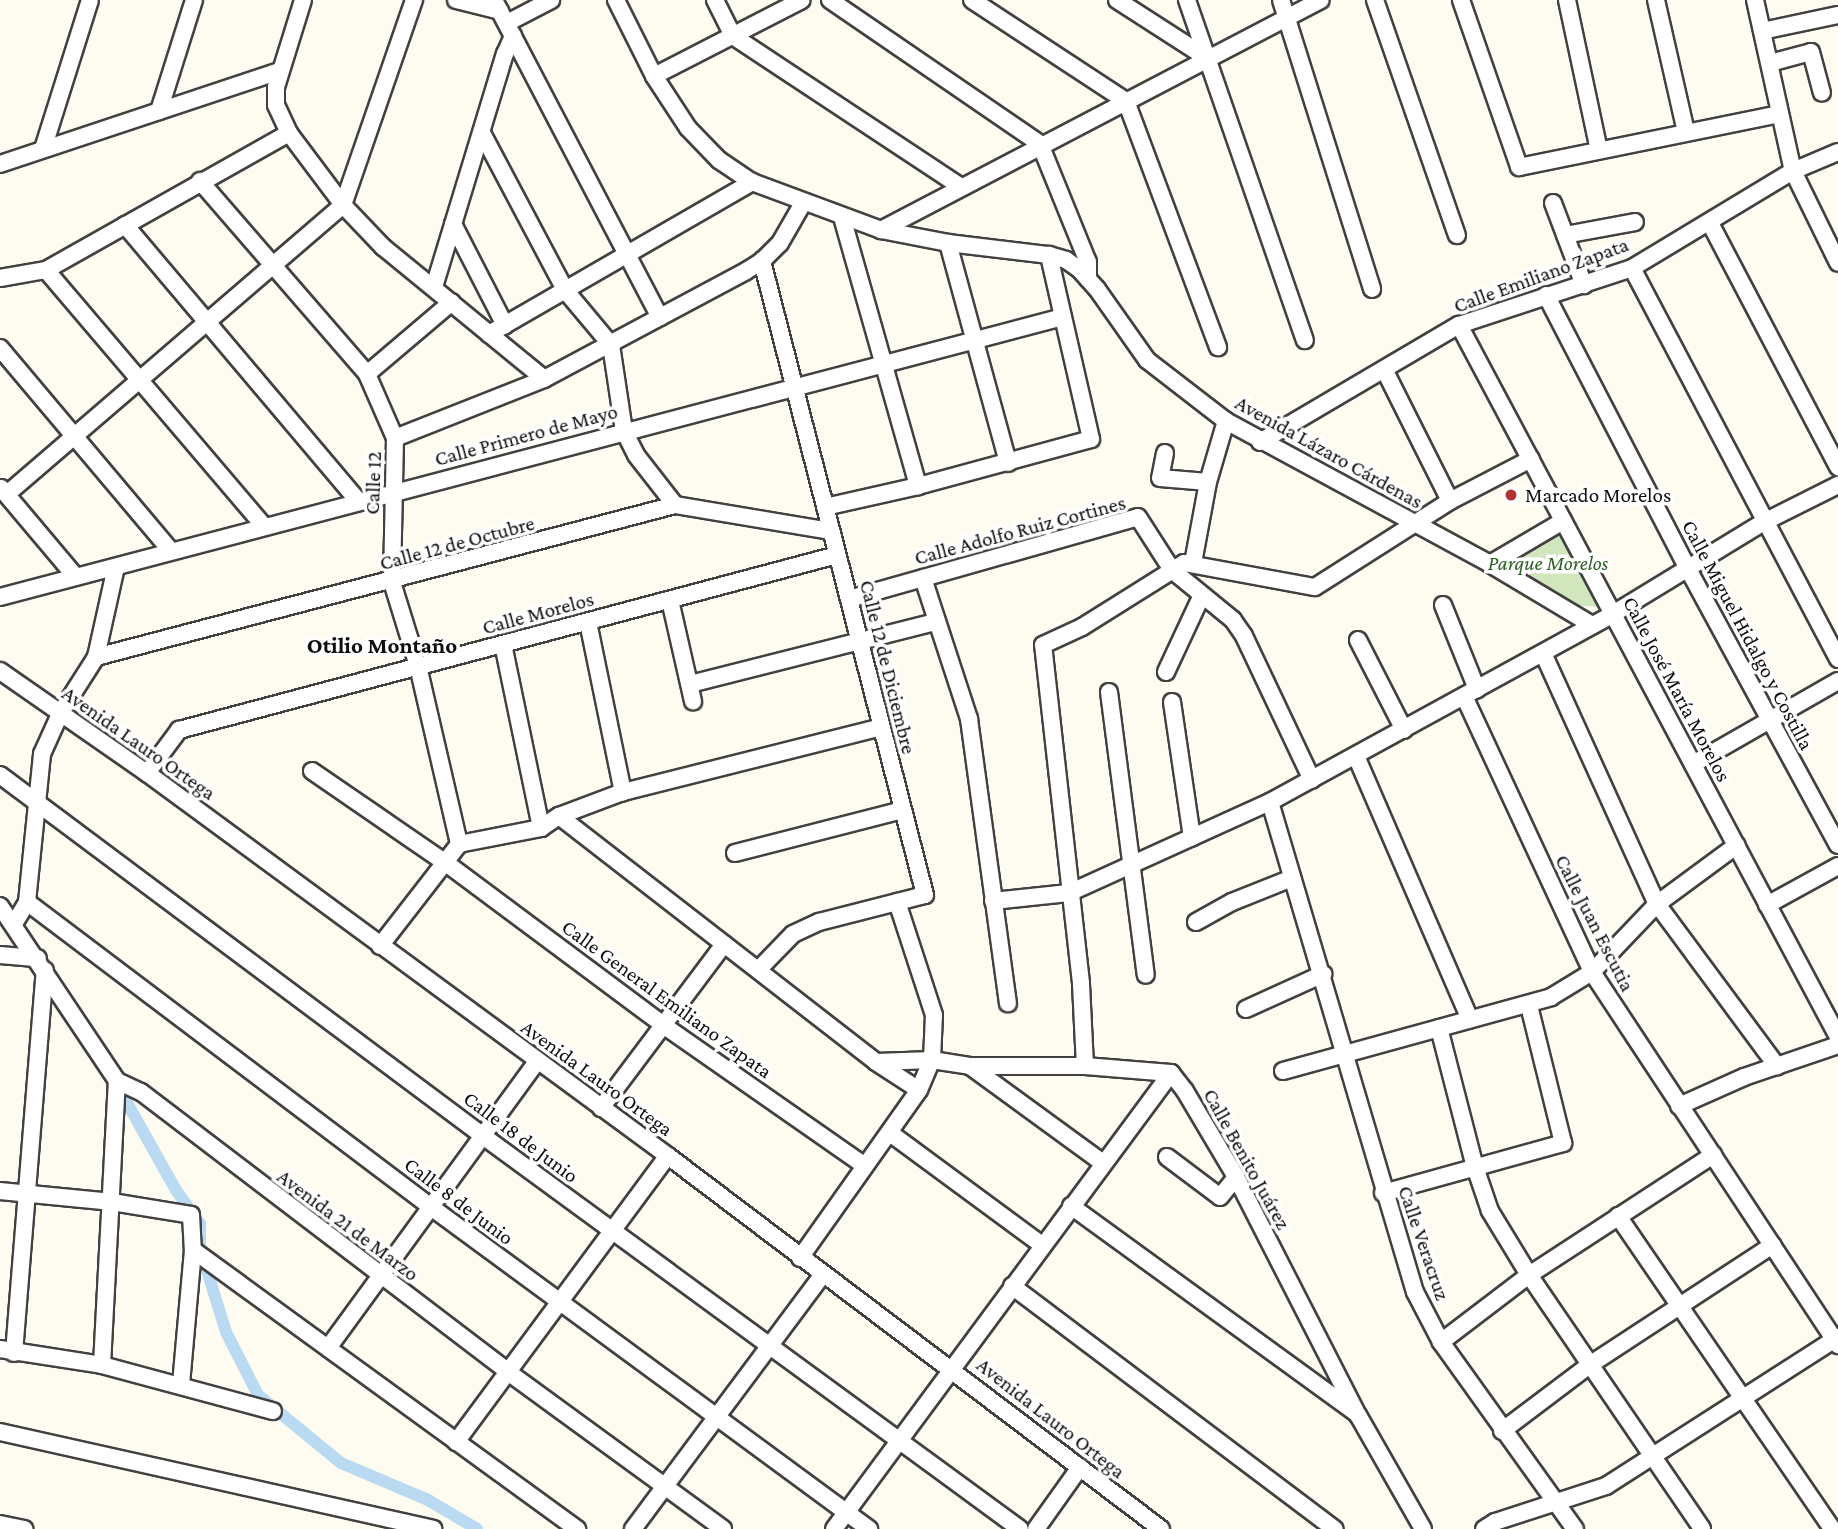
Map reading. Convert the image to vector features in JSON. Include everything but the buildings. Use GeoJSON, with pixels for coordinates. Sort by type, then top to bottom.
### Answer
{"type":"FeatureCollection","features":[{"type":"Feature","properties":{"kind":"street"},"geometry":{"type":"LineString","coordinates":[[43,149],[90,0]]}},
{"type":"Feature","properties":{"kind":"street"},"geometry":{"type":"LineString","coordinates":[[159,111],[194,0]]}},
{"type":"Feature","properties":{"kind":"street"},"geometry":{"type":"LineString","coordinates":[[303,0],[281,71],[276,105],[289,133],[343,205],[383,247],[544,379]]}},
{"type":"Feature","properties":{"kind":"street"},"geometry":{"type":"LineString","coordinates":[[76,577],[3,491],[74,437],[343,205],[414,0]]}},
{"type":"Feature","properties":{"kind":"street"},"geometry":{"type":"LineString","coordinates":[[456,0],[504,17],[551,0]]}},
{"type":"Feature","properties":{"kind":"street","name":"Avenida Lázaro Cárdenas"},"geometry":{"type":"LineString","coordinates":[[616,0],[654,76],[688,128],[719,160],[752,182],[881,230],[948,243],[1049,255],[1066,260],[1088,279],[1147,360],[1226,421],[1259,442],[1490,564],[1592,625]]}},
{"type":"Feature","properties":{"kind":"street"},"geometry":{"type":"LineString","coordinates":[[715,0],[733,36],[961,187]]}},
{"type":"Feature","properties":{"kind":"street"},"geometry":{"type":"LineString","coordinates":[[654,76],[802,0]]}},
{"type":"Feature","properties":{"kind":"street"},"geometry":{"type":"LineString","coordinates":[[830,0],[1040,144],[1088,262],[1088,279]]}},
{"type":"Feature","properties":{"kind":"street"},"geometry":{"type":"LineString","coordinates":[[972,0],[1126,101],[1218,348]]}},
{"type":"Feature","properties":{"kind":"street"},"geometry":{"type":"LineString","coordinates":[[1117,0],[1204,58]]}},
{"type":"Feature","properties":{"kind":"street"},"geometry":{"type":"LineString","coordinates":[[1187,0],[1204,58],[1305,340]]}},
{"type":"Feature","properties":{"kind":"street"},"geometry":{"type":"LineString","coordinates":[[1281,0],[1373,289]]}},
{"type":"Feature","properties":{"kind":"street"},"geometry":{"type":"LineString","coordinates":[[881,230],[1204,58],[1321,0]]}},
{"type":"Feature","properties":{"kind":"street"},"geometry":{"type":"LineString","coordinates":[[1375,0],[1457,235]]}},
{"type":"Feature","properties":{"kind":"street"},"geometry":{"type":"LineString","coordinates":[[1461,0],[1518,167],[1780,114]]}},
{"type":"Feature","properties":{"kind":"street"},"geometry":{"type":"LineString","coordinates":[[1567,0],[1599,150]]}},
{"type":"Feature","properties":{"kind":"street"},"geometry":{"type":"LineString","coordinates":[[1656,0],[1686,132]]}},
{"type":"Feature","properties":{"kind":"street"},"geometry":{"type":"LineString","coordinates":[[1755,0],[1793,171],[1838,263]]}},
{"type":"Feature","properties":{"kind":"street"},"geometry":{"type":"LineString","coordinates":[[1762,31],[1838,15]]}},
{"type":"Feature","properties":{"kind":"street"},"geometry":{"type":"LineString","coordinates":[[434,287],[482,133],[504,17]]}},
{"type":"Feature","properties":{"kind":"street"},"geometry":{"type":"LineString","coordinates":[[504,17],[660,317]]}},
{"type":"Feature","properties":{"kind":"street"},"geometry":{"type":"LineString","coordinates":[[1770,64],[1811,52],[1822,93]]}},
{"type":"Feature","properties":{"kind":"street"},"geometry":{"type":"LineString","coordinates":[[0,164],[281,71]]}},
{"type":"Feature","properties":{"kind":"street"},"geometry":{"type":"LineString","coordinates":[[0,278],[46,270],[289,133]]}},
{"type":"Feature","properties":{"kind":"street"},"geometry":{"type":"LineString","coordinates":[[482,133],[565,290],[611,345],[624,431],[636,455],[675,505]]}},
{"type":"Feature","properties":{"kind":"street","name":"Calle Emiliano Zapata"},"geometry":{"type":"LineString","coordinates":[[1259,442],[1459,325],[1632,268],[1793,171],[1838,152]]}},
{"type":"Feature","properties":{"kind":"street","name":"Calle 12"},"geometry":{"type":"LineString","coordinates":[[200,181],[367,374],[395,438],[392,582],[418,666],[458,845]]}},
{"type":"Feature","properties":{"kind":"street"},"geometry":{"type":"LineString","coordinates":[[489,334],[752,182]]}},
{"type":"Feature","properties":{"kind":"street"},"geometry":{"type":"LineString","coordinates":[[395,438],[544,379],[762,261],[780,243],[803,203]]}},
{"type":"Feature","properties":{"kind":"street"},"geometry":{"type":"LineString","coordinates":[[1553,203],[1584,285]]}},
{"type":"Feature","properties":{"kind":"street"},"geometry":{"type":"LineString","coordinates":[[842,217],[918,486]]}},
{"type":"Feature","properties":{"kind":"street"},"geometry":{"type":"LineString","coordinates":[[1565,235],[1635,222]]}},
{"type":"Feature","properties":{"kind":"street"},"geometry":{"type":"LineString","coordinates":[[1710,223],[1838,467]]}},
{"type":"Feature","properties":{"kind":"street"},"geometry":{"type":"LineString","coordinates":[[453,224],[505,325]]}},
{"type":"Feature","properties":{"kind":"street"},"geometry":{"type":"LineString","coordinates":[[125,225],[358,501]]}},
{"type":"Feature","properties":{"kind":"street"},"geometry":{"type":"LineString","coordinates":[[948,243],[1007,463]]}},
{"type":"Feature","properties":{"kind":"street"},"geometry":{"type":"LineString","coordinates":[[825,507],[918,486],[1091,439],[1049,255]]}},
{"type":"Feature","properties":{"kind":"street","name":"Calle 12 de Diciembre"},"geometry":{"type":"LineString","coordinates":[[762,261],[925,895],[897,902]]}},
{"type":"Feature","properties":{"kind":"street"},"geometry":{"type":"LineString","coordinates":[[1632,268],[1838,659]]}},
{"type":"Feature","properties":{"kind":"street"},"geometry":{"type":"LineString","coordinates":[[46,270],[264,526]]}},
{"type":"Feature","properties":{"kind":"street","name":"Calle Miguel Hidalgo y Costilla"},"geometry":{"type":"LineString","coordinates":[[1546,295],[1688,569],[1838,845]]}},
{"type":"Feature","properties":{"kind":"street"},"geometry":{"type":"LineString","coordinates":[[367,374],[452,302]]}},
{"type":"Feature","properties":{"kind":"street","name":"Calle Primero de Mayo"},"geometry":{"type":"LineString","coordinates":[[0,597],[394,491],[1063,317]]}},
{"type":"Feature","properties":{"kind":"street","name":"Calle José María Morelos"},"geometry":{"type":"LineString","coordinates":[[1459,325],[1838,1037]]}},
{"type":"Feature","properties":{"kind":"street"},"geometry":{"type":"LineString","coordinates":[[0,348],[171,551]]}},
{"type":"Feature","properties":{"kind":"street"},"geometry":{"type":"LineString","coordinates":[[1385,370],[1450,501]]}},
{"type":"Feature","properties":{"kind":"street"},"geometry":{"type":"LineString","coordinates":[[1193,563],[1208,482],[1226,421]]}},
{"type":"Feature","properties":{"kind":"street"},"geometry":{"type":"LineString","coordinates":[[1165,453],[1160,478],[1208,482]]}},
{"type":"Feature","properties":{"kind":"street"},"geometry":{"type":"LineString","coordinates":[[1085,1066],[1081,983],[1043,645],[1082,627],[1177,565],[1193,563],[1315,587],[1450,501],[1531,459]]}},
{"type":"Feature","properties":{"kind":"street"},"geometry":{"type":"LineString","coordinates":[[993,901],[1069,893],[1270,802],[1613,614],[1764,522],[1838,485]]}},
{"type":"Feature","properties":{"kind":"street","name":"Calle 12 de Octubre"},"geometry":{"type":"LineString","coordinates":[[92,664],[675,505],[831,531]]}},
{"type":"Feature","properties":{"kind":"street","name":"Calle Adolfo Ruiz Cortines"},"geometry":{"type":"LineString","coordinates":[[849,599],[1138,517],[1172,570],[1201,597],[1233,620],[1244,636],[1312,780]]}},
{"type":"Feature","properties":{"kind":"street"},"geometry":{"type":"LineString","coordinates":[[1490,564],[1563,521]]}},
{"type":"Feature","properties":{"kind":"street","name":"Calle Morelos"},"geometry":{"type":"LineString","coordinates":[[147,773],[179,730],[837,555]]}},
{"type":"Feature","properties":{"kind":"street"},"geometry":{"type":"LineString","coordinates":[[14,924],[27,902],[42,754],[61,712],[92,664],[116,566]]}},
{"type":"Feature","properties":{"kind":"street"},"geometry":{"type":"LineString","coordinates":[[923,578],[934,622],[951,657],[969,719],[1008,1003]]}},
{"type":"Feature","properties":{"kind":"street"},"geometry":{"type":"LineString","coordinates":[[1166,672],[1201,597]]}},
{"type":"Feature","properties":{"kind":"street"},"geometry":{"type":"LineString","coordinates":[[670,600],[692,692],[934,622]]}},
{"type":"Feature","properties":{"kind":"street","name":"Calle Juan Escutia"},"geometry":{"type":"LineString","coordinates":[[1443,605],[1471,692],[1592,972],[1837,1341]]}},
{"type":"Feature","properties":{"kind":"street"},"geometry":{"type":"LineString","coordinates":[[588,621],[621,785]]}},
{"type":"Feature","properties":{"kind":"street"},"geometry":{"type":"LineString","coordinates":[[1358,640],[1404,730]]}},
{"type":"Feature","properties":{"kind":"street"},"geometry":{"type":"LineString","coordinates":[[503,644],[541,828]]}},
{"type":"Feature","properties":{"kind":"street"},"geometry":{"type":"LineString","coordinates":[[1543,653],[1657,904],[1777,1066]]}},
{"type":"Feature","properties":{"kind":"street","name":"Avenida Lauro Ortega"},"geometry":{"type":"LineString","coordinates":[[0,671],[147,773],[668,1156],[822,1275],[953,1369],[1156,1527]]}},
{"type":"Feature","properties":{"kind":"street"},"geometry":{"type":"LineString","coordinates":[[1693,764],[1838,681]]}},
{"type":"Feature","properties":{"kind":"street"},"geometry":{"type":"LineString","coordinates":[[1109,692],[1146,975]]}},
{"type":"Feature","properties":{"kind":"street"},"geometry":{"type":"LineString","coordinates":[[1172,702],[1192,838]]}},
{"type":"Feature","properties":{"kind":"street"},"geometry":{"type":"LineString","coordinates":[[380,946],[458,845],[541,828],[621,785],[639,788],[881,727]]}},
{"type":"Feature","properties":{"kind":"street"},"geometry":{"type":"LineString","coordinates":[[1356,755],[1470,1019]]}},
{"type":"Feature","properties":{"kind":"street","name":"Calle General Emiliano Zapata"},"geometry":{"type":"LineString","coordinates":[[312,771],[446,863],[663,1026],[865,1166]]}},
{"type":"Feature","properties":{"kind":"street","name":"Calle 18 de Junio"},"geometry":{"type":"LineString","coordinates":[[0,775],[483,1136],[1020,1529]]}},
{"type":"Feature","properties":{"kind":"street","name":"Calle Veracruz"},"geometry":{"type":"LineString","coordinates":[[1270,802],[1347,1055],[1383,1193],[1415,1292],[1441,1342],[1502,1431],[1575,1529]]}},
{"type":"Feature","properties":{"kind":"street"},"geometry":{"type":"LineString","coordinates":[[735,853],[902,810]]}},
{"type":"Feature","properties":{"kind":"street"},"geometry":{"type":"LineString","coordinates":[[559,816],[876,1062],[919,1090]]}},
{"type":"Feature","properties":{"kind":"street"},"geometry":{"type":"LineString","coordinates":[[1283,1071],[1470,1019],[1529,1006],[1574,985],[1592,972],[1657,904],[1737,845]]}},
{"type":"Feature","properties":{"kind":"street"},"geometry":{"type":"LineString","coordinates":[[1767,905],[1838,866]]}},
{"type":"Feature","properties":{"kind":"street"},"geometry":{"type":"LineString","coordinates":[[1196,922],[1232,902],[1292,878]]}},
{"type":"Feature","properties":{"kind":"street","name":"Calle 8 de Junio"},"geometry":{"type":"LineString","coordinates":[[27,902],[431,1207],[869,1529]]}},
{"type":"Feature","properties":{"kind":"street"},"geometry":{"type":"LineString","coordinates":[[758,970],[793,934],[819,922],[897,902],[932,1007],[932,1060],[919,1090],[800,1258]]}},
{"type":"Feature","properties":{"kind":"street","name":"Avenida 21 de Marzo"},"geometry":{"type":"LineString","coordinates":[[0,906],[42,964],[117,1081],[141,1092],[380,1276],[723,1529]]}},
{"type":"Feature","properties":{"kind":"street"},"geometry":{"type":"LineString","coordinates":[[601,1108],[724,944]]}},
{"type":"Feature","properties":{"kind":"street"},"geometry":{"type":"LineString","coordinates":[[0,955],[42,964],[27,1194],[7,1351],[102,1366],[273,1411]]}},
{"type":"Feature","properties":{"kind":"street"},"geometry":{"type":"LineString","coordinates":[[1246,1009],[1323,974]]}},
{"type":"Feature","properties":{"kind":"street"},"geometry":{"type":"LineString","coordinates":[[1383,1193],[1563,1143],[1529,1006]]}},
{"type":"Feature","properties":{"kind":"street"},"geometry":{"type":"LineString","coordinates":[[1440,1028],[1475,1167],[1490,1211],[1530,1275],[1702,1529]]}},
{"type":"Feature","properties":{"kind":"street"},"geometry":{"type":"LineString","coordinates":[[1679,1106],[1744,1077],[1838,1045]]}},
{"type":"Feature","properties":{"kind":"street"},"geometry":{"type":"LineString","coordinates":[[328,1348],[538,1060]]}},
{"type":"Feature","properties":{"kind":"street"},"geometry":{"type":"LineString","coordinates":[[876,1062],[932,1060],[970,1066],[1085,1066],[1171,1073]]}},
{"type":"Feature","properties":{"kind":"street"},"geometry":{"type":"LineString","coordinates":[[970,1066],[1103,1163]]}},
{"type":"Feature","properties":{"kind":"street"},"geometry":{"type":"LineString","coordinates":[[834,1529],[1171,1073]]}},
{"type":"Feature","properties":{"kind":"street","name":"Calle Benito Juárez"},"geometry":{"type":"LineString","coordinates":[[1171,1073],[1185,1091],[1236,1177],[1358,1415],[1423,1529]]}},
{"type":"Feature","properties":{"kind":"street"},"geometry":{"type":"LineString","coordinates":[[102,1366],[117,1081]]}},
{"type":"Feature","properties":{"kind":"street"},"geometry":{"type":"LineString","coordinates":[[890,1133],[1042,1245]]}},
{"type":"Feature","properties":{"kind":"street"},"geometry":{"type":"LineString","coordinates":[[1441,1342],[1530,1275],[1713,1155]]}},
{"type":"Feature","properties":{"kind":"street"},"geometry":{"type":"LineString","coordinates":[[456,1442],[668,1156]]}},
{"type":"Feature","properties":{"kind":"street"},"geometry":{"type":"LineString","coordinates":[[1167,1157],[1220,1197],[1236,1177]]}},
{"type":"Feature","properties":{"kind":"street"},"geometry":{"type":"LineString","coordinates":[[0,1191],[112,1202],[191,1215],[197,1253],[181,1385]]}},
{"type":"Feature","properties":{"kind":"street"},"geometry":{"type":"LineString","coordinates":[[1071,1206],[1358,1415]]}},
{"type":"Feature","properties":{"kind":"street"},"geometry":{"type":"LineString","coordinates":[[1618,1216],[1832,1529]]}},
{"type":"Feature","properties":{"kind":"street"},"geometry":{"type":"LineString","coordinates":[[1502,1431],[1591,1364],[1773,1245]]}},
{"type":"Feature","properties":{"kind":"street"},"geometry":{"type":"LineString","coordinates":[[197,1253],[578,1529]]}},
{"type":"Feature","properties":{"kind":"street"},"geometry":{"type":"LineString","coordinates":[[633,1529],[822,1275]]}},
{"type":"Feature","properties":{"kind":"street"},"geometry":{"type":"LineString","coordinates":[[1012,1286],[1335,1529]]}},
{"type":"Feature","properties":{"kind":"street"},"geometry":{"type":"LineString","coordinates":[[1489,1526],[1606,1486],[1741,1397],[1837,1341]]}},
{"type":"Feature","properties":{"kind":"street"},"geometry":{"type":"LineString","coordinates":[[0,1432],[414,1527],[433,1529]]}},
{"type":"Feature","properties":{"kind":"street"},"geometry":{"type":"LineString","coordinates":[[1036,1529],[1080,1467]]}},
{"type":"Feature","properties":{"kind":"street"},"geometry":{"type":"LineString","coordinates":[[0,1524],[24,1529]]}},
{"type":"Feature","properties":{"kind":"green space","name":"Parque Morelos"},"geometry":{"type":"Polygon","coordinates":[[[1558,530],[1599,607],[1571,605],[1503,562],[1558,530]]]}},
{"type":"Feature","properties":{"kind":"waterway"},"geometry":{"type":"LineString","coordinates":[[126,1101],[176,1190],[200,1224],[200,1248],[226,1332],[258,1395],[341,1463],[428,1500],[477,1529]]}},
{"type":"Feature","properties":{"kind":"place","name":"Marcado Morelos"},"geometry":{"type":"Point","coordinates":[1511,495]}},
{"type":"Feature","properties":{"kind":"district","name":"Otilio Montaño"},"geometry":{"type":"Point","coordinates":[382,645]}}]}
